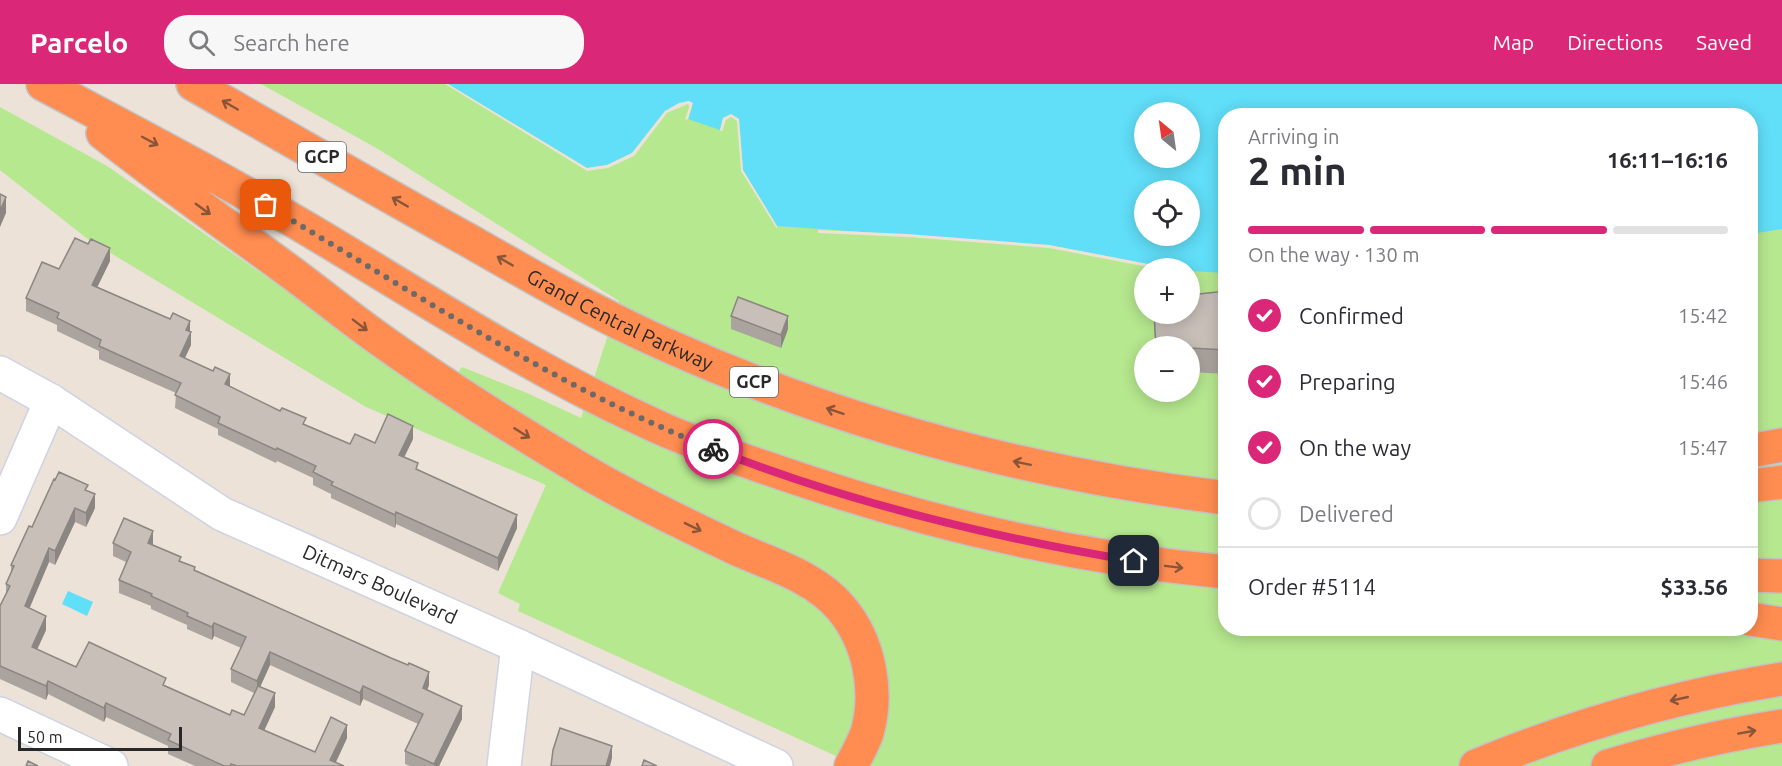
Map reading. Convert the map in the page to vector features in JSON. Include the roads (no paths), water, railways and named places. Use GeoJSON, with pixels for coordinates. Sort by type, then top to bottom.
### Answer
{"type":"FeatureCollection","features":[{"type":"Feature","properties":{"kind":"highway"},"geometry":{"type":"LineString","coordinates":[[42,84],[248,194],[522,358],[675,434],[778,473],[970,530],[1051,548],[1218,571]]}},
{"type":"Feature","properties":{"kind":"highway"},"geometry":{"type":"LineString","coordinates":[[42,84],[167,183],[382,341],[457,393],[593,476],[736,548],[814,584],[841,607],[852,624],[861,641],[870,676],[870,717],[866,734],[851,766]]}},
{"type":"Feature","properties":{"kind":"highway","name":"Grand Central Parkway"},"geometry":{"type":"LineString","coordinates":[[193,84],[591,309],[663,344],[736,375],[849,416],[962,450],[1080,475],[1218,497]]}},
{"type":"Feature","properties":{"kind":"highway"},"geometry":{"type":"LineString","coordinates":[[1758,450],[1782,445]]}},
{"type":"Feature","properties":{"kind":"highway","name":"Grand Central Parkway"},"geometry":{"type":"LineString","coordinates":[[1080,475],[1218,491]]}},
{"type":"Feature","properties":{"kind":"highway"},"geometry":{"type":"LineString","coordinates":[[1758,485],[1782,482]]}},
{"type":"Feature","properties":{"kind":"highway"},"geometry":{"type":"LineString","coordinates":[[1758,575],[1782,576]]}},
{"type":"Feature","properties":{"kind":"highway"},"geometry":{"type":"LineString","coordinates":[[1758,620],[1782,624]]}},
{"type":"Feature","properties":{"kind":"highway"},"geometry":{"type":"LineString","coordinates":[[1476,766],[1596,721],[1665,702],[1782,679]]}},
{"type":"Feature","properties":{"kind":"highway"},"geometry":{"type":"LineString","coordinates":[[1608,766],[1667,749],[1782,726]]}},
{"type":"Feature","properties":{"kind":"street","name":"Ditmars Boulevard"},"geometry":{"type":"LineString","coordinates":[[0,373],[51,401],[222,514],[518,646],[776,766]]}},
{"type":"Feature","properties":{"kind":"street"},"geometry":{"type":"LineString","coordinates":[[0,518],[51,401]]}},
{"type":"Feature","properties":{"kind":"street"},"geometry":{"type":"LineString","coordinates":[[504,766],[518,646]]}},
{"type":"Feature","properties":{"kind":"street"},"geometry":{"type":"LineString","coordinates":[[0,714],[111,766]]}},
{"type":"Feature","properties":{"kind":"water"},"geometry":{"type":"Polygon","coordinates":[[[448,84],[1782,84],[1782,229],[1758,233],[1758,108],[1218,108],[1218,273],[1200,272],[1200,258],[1134,258],[1134,261],[1049,245],[777,226],[743,170],[739,119],[731,114],[723,118],[720,130],[688,119],[692,108],[689,101],[665,111],[632,153],[607,165],[587,168],[448,84]]]}},
{"type":"Feature","properties":{"kind":"water"},"geometry":{"type":"Polygon","coordinates":[[[68,591],[93,602],[87,616],[62,604],[68,591]]]}}]}
